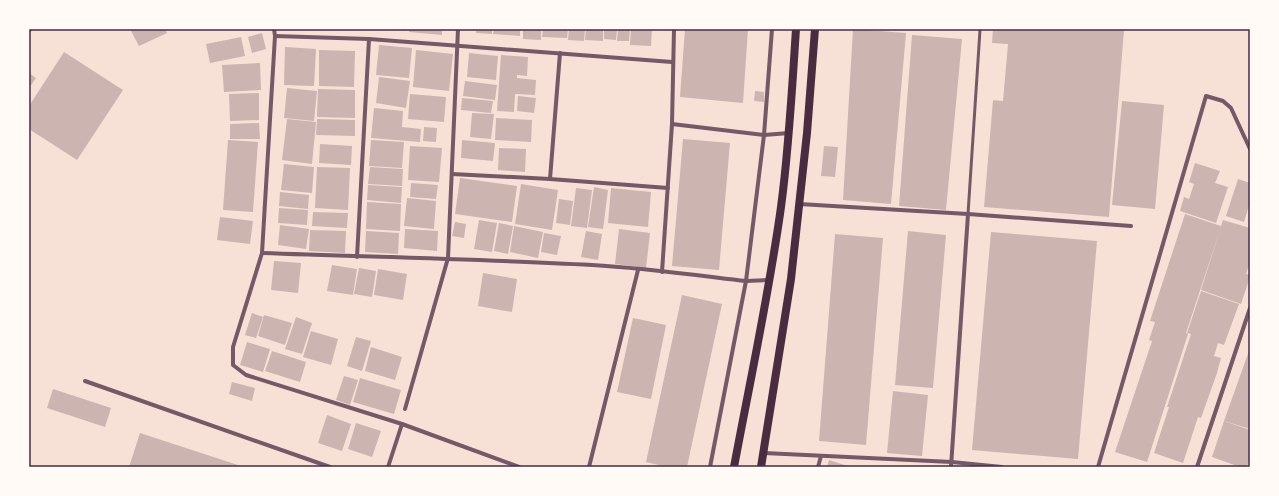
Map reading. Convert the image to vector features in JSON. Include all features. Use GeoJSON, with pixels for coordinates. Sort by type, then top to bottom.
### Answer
{"type":"FeatureCollection","features":[{"type":"Feature","properties":{"kind":"main road"},"geometry":{"type":"LineString","coordinates":[[734,467],[769,280],[781,206],[790,133],[796,29]]}},
{"type":"Feature","properties":{"kind":"main road"},"geometry":{"type":"LineString","coordinates":[[761,467],[791,279],[798,204],[807,133],[815,29]]}},
{"type":"Feature","properties":{"kind":"street"},"geometry":{"type":"LineString","coordinates":[[274,29],[275,36],[262,253],[233,347],[233,366],[246,375],[402,424],[519,467]]}},
{"type":"Feature","properties":{"kind":"street"},"geometry":{"type":"LineString","coordinates":[[406,409],[448,258],[458,29]]}},
{"type":"Feature","properties":{"kind":"street"},"geometry":{"type":"LineString","coordinates":[[662,272],[672,124],[672,62],[674,29]]}},
{"type":"Feature","properties":{"kind":"street"},"geometry":{"type":"LineString","coordinates":[[710,467],[746,281],[764,135],[772,29]]}},
{"type":"Feature","properties":{"kind":"street"},"geometry":{"type":"LineString","coordinates":[[275,36],[369,39],[672,62]]}},
{"type":"Feature","properties":{"kind":"street"},"geometry":{"type":"LineString","coordinates":[[358,257],[369,39]]}},
{"type":"Feature","properties":{"kind":"street"},"geometry":{"type":"LineString","coordinates":[[550,179],[560,53]]}},
{"type":"Feature","properties":{"kind":"street"},"geometry":{"type":"LineString","coordinates":[[1098,467],[1206,96],[1223,101],[1230,108],[1250,149]]}},
{"type":"Feature","properties":{"kind":"street"},"geometry":{"type":"LineString","coordinates":[[672,124],[764,135],[790,133]]}},
{"type":"Feature","properties":{"kind":"street"},"geometry":{"type":"LineString","coordinates":[[452,174],[550,179],[668,188]]}},
{"type":"Feature","properties":{"kind":"street"},"geometry":{"type":"LineString","coordinates":[[798,204],[968,214],[1131,226]]}},
{"type":"Feature","properties":{"kind":"street"},"geometry":{"type":"LineString","coordinates":[[951,467],[968,214]]}},
{"type":"Feature","properties":{"kind":"street"},"geometry":{"type":"LineString","coordinates":[[262,253],[358,257],[448,258],[595,265],[746,281],[769,280]]}},
{"type":"Feature","properties":{"kind":"street"},"geometry":{"type":"LineString","coordinates":[[589,467],[638,270]]}},
{"type":"Feature","properties":{"kind":"street"},"geometry":{"type":"LineString","coordinates":[[1197,467],[1250,308]]}},
{"type":"Feature","properties":{"kind":"street"},"geometry":{"type":"LineString","coordinates":[[85,381],[330,467]]}},
{"type":"Feature","properties":{"kind":"street"},"geometry":{"type":"LineString","coordinates":[[388,467],[402,424]]}},
{"type":"Feature","properties":{"kind":"street"},"geometry":{"type":"LineString","coordinates":[[764,453],[952,462],[1002,467]]}},
{"type":"Feature","properties":{"kind":"street"},"geometry":{"type":"LineString","coordinates":[[818,467],[821,456]]}},
{"type":"Feature","properties":{"kind":"lane"},"geometry":{"type":"LineString","coordinates":[[968,214],[980,30]]}},
{"type":"Feature","properties":{"kind":"building"},"geometry":{"type":"Polygon","coordinates":[[[130,29],[165,29],[167,33],[139,46],[130,29]]]}},
{"type":"Feature","properties":{"kind":"building"},"geometry":{"type":"Polygon","coordinates":[[[396,29],[408,29],[407,31],[396,29]]]}},
{"type":"Feature","properties":{"kind":"building"},"geometry":{"type":"Polygon","coordinates":[[[409,29],[442,29],[442,35],[409,32],[409,29]]]}},
{"type":"Feature","properties":{"kind":"building"},"geometry":{"type":"Polygon","coordinates":[[[476,29],[492,29],[492,34],[476,33],[476,29]]]}},
{"type":"Feature","properties":{"kind":"building"},"geometry":{"type":"Polygon","coordinates":[[[494,29],[520,29],[520,36],[493,34],[494,29]]]}},
{"type":"Feature","properties":{"kind":"building"},"geometry":{"type":"Polygon","coordinates":[[[523,29],[541,29],[541,40],[523,39],[523,29]]]}},
{"type":"Feature","properties":{"kind":"building"},"geometry":{"type":"Polygon","coordinates":[[[543,29],[568,29],[567,38],[542,37],[543,29]]]}},
{"type":"Feature","properties":{"kind":"building"},"geometry":{"type":"Polygon","coordinates":[[[569,29],[585,29],[584,41],[568,40],[569,29]]]}},
{"type":"Feature","properties":{"kind":"building"},"geometry":{"type":"Polygon","coordinates":[[[586,29],[603,29],[603,41],[585,40],[586,29]]]}},
{"type":"Feature","properties":{"kind":"building"},"geometry":{"type":"Polygon","coordinates":[[[604,29],[617,29],[616,40],[604,39],[604,29]]]}},
{"type":"Feature","properties":{"kind":"building"},"geometry":{"type":"Polygon","coordinates":[[[618,29],[630,29],[629,41],[617,41],[618,29]]]}},
{"type":"Feature","properties":{"kind":"building"},"geometry":{"type":"Polygon","coordinates":[[[631,29],[652,29],[651,46],[630,45],[631,29]]]}},
{"type":"Feature","properties":{"kind":"building"},"geometry":{"type":"Polygon","coordinates":[[[685,29],[748,29],[743,103],[680,97],[685,29]]]}},
{"type":"Feature","properties":{"kind":"building"},"geometry":{"type":"Polygon","coordinates":[[[853,29],[906,33],[891,204],[843,200],[853,29]]]}},
{"type":"Feature","properties":{"kind":"building"},"geometry":{"type":"Polygon","coordinates":[[[993,29],[1124,30],[1109,217],[984,207],[993,100],[1003,101],[1008,44],[992,43],[993,29]]]}},
{"type":"Feature","properties":{"kind":"building"},"geometry":{"type":"Polygon","coordinates":[[[262,33],[266,49],[252,53],[248,37],[262,33]]]}},
{"type":"Feature","properties":{"kind":"building"},"geometry":{"type":"Polygon","coordinates":[[[912,35],[962,39],[946,210],[899,206],[912,35]]]}},
{"type":"Feature","properties":{"kind":"building"},"geometry":{"type":"Polygon","coordinates":[[[241,37],[245,56],[210,63],[206,44],[241,37]]]}},
{"type":"Feature","properties":{"kind":"building"},"geometry":{"type":"Polygon","coordinates":[[[379,45],[412,48],[409,78],[376,75],[379,45]]]}},
{"type":"Feature","properties":{"kind":"building"},"geometry":{"type":"Polygon","coordinates":[[[285,47],[316,49],[314,86],[284,85],[285,47]]]}},
{"type":"Feature","properties":{"kind":"building"},"geometry":{"type":"Polygon","coordinates":[[[319,50],[355,51],[354,87],[319,86],[319,50]]]}},
{"type":"Feature","properties":{"kind":"building"},"geometry":{"type":"Polygon","coordinates":[[[416,50],[453,54],[449,91],[413,87],[416,50]]]}},
{"type":"Feature","properties":{"kind":"building"},"geometry":{"type":"Polygon","coordinates":[[[64,52],[123,90],[77,160],[29,129],[29,106],[64,52]]]}},
{"type":"Feature","properties":{"kind":"building"},"geometry":{"type":"Polygon","coordinates":[[[469,53],[498,56],[496,80],[467,77],[469,53]]]}},
{"type":"Feature","properties":{"kind":"building"},"geometry":{"type":"Polygon","coordinates":[[[501,55],[528,57],[527,76],[517,75],[517,78],[536,80],[535,95],[515,94],[514,112],[497,111],[501,55]]]}},
{"type":"Feature","properties":{"kind":"building"},"geometry":{"type":"Polygon","coordinates":[[[260,63],[261,90],[224,92],[222,65],[260,63]]]}},
{"type":"Feature","properties":{"kind":"building"},"geometry":{"type":"Polygon","coordinates":[[[29,73],[36,78],[29,88],[29,73]]]}},
{"type":"Feature","properties":{"kind":"building"},"geometry":{"type":"Polygon","coordinates":[[[379,77],[410,81],[406,108],[376,103],[379,77]]]}},
{"type":"Feature","properties":{"kind":"building"},"geometry":{"type":"Polygon","coordinates":[[[465,81],[497,85],[495,100],[463,96],[465,81]]]}},
{"type":"Feature","properties":{"kind":"building"},"geometry":{"type":"Polygon","coordinates":[[[287,88],[317,91],[314,121],[284,118],[287,88]]]}},
{"type":"Feature","properties":{"kind":"building"},"geometry":{"type":"Polygon","coordinates":[[[318,89],[355,90],[355,118],[317,117],[318,89]]]}},
{"type":"Feature","properties":{"kind":"building"},"geometry":{"type":"Polygon","coordinates":[[[755,91],[764,92],[764,102],[754,101],[755,91]]]}},
{"type":"Feature","properties":{"kind":"building"},"geometry":{"type":"Polygon","coordinates":[[[259,93],[259,120],[230,121],[229,94],[259,93]]]}},
{"type":"Feature","properties":{"kind":"building"},"geometry":{"type":"Polygon","coordinates":[[[410,94],[446,97],[444,122],[408,119],[410,94]]]}},
{"type":"Feature","properties":{"kind":"building"},"geometry":{"type":"Polygon","coordinates":[[[518,96],[536,98],[534,113],[517,111],[518,96]]]}},
{"type":"Feature","properties":{"kind":"building"},"geometry":{"type":"Polygon","coordinates":[[[462,98],[493,101],[491,113],[461,110],[462,98]]]}},
{"type":"Feature","properties":{"kind":"building"},"geometry":{"type":"Polygon","coordinates":[[[1122,101],[1164,105],[1155,209],[1112,205],[1122,101]]]}},
{"type":"Feature","properties":{"kind":"building"},"geometry":{"type":"Polygon","coordinates":[[[374,108],[403,111],[402,127],[421,129],[420,142],[371,138],[374,108]]]}},
{"type":"Feature","properties":{"kind":"building"},"geometry":{"type":"Polygon","coordinates":[[[472,113],[494,114],[491,139],[470,137],[472,113]]]}},
{"type":"Feature","properties":{"kind":"building"},"geometry":{"type":"Polygon","coordinates":[[[496,118],[532,120],[531,142],[495,140],[496,118]]]}},
{"type":"Feature","properties":{"kind":"building"},"geometry":{"type":"Polygon","coordinates":[[[287,119],[316,122],[312,164],[282,160],[287,119]]]}},
{"type":"Feature","properties":{"kind":"building"},"geometry":{"type":"Polygon","coordinates":[[[317,119],[355,120],[355,136],[316,135],[317,119]]]}},
{"type":"Feature","properties":{"kind":"building"},"geometry":{"type":"Polygon","coordinates":[[[259,123],[260,139],[230,139],[230,124],[259,123]]]}},
{"type":"Feature","properties":{"kind":"building"},"geometry":{"type":"Polygon","coordinates":[[[424,127],[437,128],[436,142],[423,141],[424,127]]]}},
{"type":"Feature","properties":{"kind":"building"},"geometry":{"type":"Polygon","coordinates":[[[683,139],[730,143],[719,270],[672,266],[683,139]]]}},
{"type":"Feature","properties":{"kind":"building"},"geometry":{"type":"Polygon","coordinates":[[[228,140],[258,142],[253,212],[223,210],[228,140]]]}},
{"type":"Feature","properties":{"kind":"building"},"geometry":{"type":"Polygon","coordinates":[[[371,140],[404,142],[402,168],[369,166],[371,140]]]}},
{"type":"Feature","properties":{"kind":"building"},"geometry":{"type":"Polygon","coordinates":[[[462,140],[495,143],[493,161],[461,158],[462,140]]]}},
{"type":"Feature","properties":{"kind":"building"},"geometry":{"type":"Polygon","coordinates":[[[320,144],[352,146],[351,165],[319,163],[320,144]]]}},
{"type":"Feature","properties":{"kind":"building"},"geometry":{"type":"Polygon","coordinates":[[[410,146],[442,148],[439,182],[408,180],[410,146]]]}},
{"type":"Feature","properties":{"kind":"building"},"geometry":{"type":"Polygon","coordinates":[[[824,146],[838,147],[835,177],[821,176],[824,146]]]}},
{"type":"Feature","properties":{"kind":"building"},"geometry":{"type":"Polygon","coordinates":[[[499,148],[526,149],[525,172],[498,170],[499,148]]]}},
{"type":"Feature","properties":{"kind":"building"},"geometry":{"type":"Polygon","coordinates":[[[1195,163],[1220,171],[1215,183],[1228,187],[1216,223],[1180,211],[1184,197],[1189,199],[1194,184],[1189,182],[1195,163]]]}},
{"type":"Feature","properties":{"kind":"building"},"geometry":{"type":"Polygon","coordinates":[[[284,164],[314,167],[312,193],[281,190],[284,164]]]}},
{"type":"Feature","properties":{"kind":"building"},"geometry":{"type":"Polygon","coordinates":[[[317,167],[350,168],[348,210],[315,208],[317,167]]]}},
{"type":"Feature","properties":{"kind":"building"},"geometry":{"type":"Polygon","coordinates":[[[370,167],[403,169],[402,186],[368,184],[370,167]]]}},
{"type":"Feature","properties":{"kind":"building"},"geometry":{"type":"Polygon","coordinates":[[[460,178],[517,186],[512,222],[455,214],[460,178]]]}},
{"type":"Feature","properties":{"kind":"building"},"geometry":{"type":"Polygon","coordinates":[[[1238,179],[1250,183],[1250,202],[1244,222],[1226,216],[1238,179]]]}},
{"type":"Feature","properties":{"kind":"building"},"geometry":{"type":"Polygon","coordinates":[[[411,183],[438,185],[436,199],[410,197],[411,183]]]}},
{"type":"Feature","properties":{"kind":"building"},"geometry":{"type":"Polygon","coordinates":[[[521,184],[558,190],[552,230],[515,224],[521,184]]]}},
{"type":"Feature","properties":{"kind":"building"},"geometry":{"type":"Polygon","coordinates":[[[368,185],[402,187],[401,203],[367,200],[368,185]]]}},
{"type":"Feature","properties":{"kind":"building"},"geometry":{"type":"Polygon","coordinates":[[[594,187],[608,190],[603,229],[588,227],[594,187]]]}},
{"type":"Feature","properties":{"kind":"building"},"geometry":{"type":"Polygon","coordinates":[[[576,188],[592,190],[587,228],[571,226],[576,188]]]}},
{"type":"Feature","properties":{"kind":"building"},"geometry":{"type":"Polygon","coordinates":[[[611,188],[651,192],[648,227],[608,223],[611,188]]]}},
{"type":"Feature","properties":{"kind":"building"},"geometry":{"type":"Polygon","coordinates":[[[280,192],[309,195],[308,209],[279,206],[280,192]]]}},
{"type":"Feature","properties":{"kind":"building"},"geometry":{"type":"Polygon","coordinates":[[[407,198],[436,201],[434,229],[404,226],[407,198]]]}},
{"type":"Feature","properties":{"kind":"building"},"geometry":{"type":"Polygon","coordinates":[[[559,199],[573,201],[570,225],[556,223],[559,199]]]}},
{"type":"Feature","properties":{"kind":"building"},"geometry":{"type":"Polygon","coordinates":[[[367,202],[401,204],[400,231],[366,229],[367,202]]]}},
{"type":"Feature","properties":{"kind":"building"},"geometry":{"type":"Polygon","coordinates":[[[279,208],[308,210],[307,225],[278,223],[279,208]]]}},
{"type":"Feature","properties":{"kind":"building"},"geometry":{"type":"Polygon","coordinates":[[[313,212],[348,213],[347,228],[312,226],[313,212]]]}},
{"type":"Feature","properties":{"kind":"building"},"geometry":{"type":"Polygon","coordinates":[[[1185,214],[1221,226],[1223,220],[1250,228],[1250,262],[1246,274],[1250,275],[1250,277],[1241,304],[1201,290],[1220,230],[1186,333],[1188,334],[1147,462],[1115,452],[1152,341],[1149,340],[1155,322],[1150,321],[1185,214]]]}},
{"type":"Feature","properties":{"kind":"building"},"geometry":{"type":"Polygon","coordinates":[[[220,217],[253,221],[250,244],[217,240],[220,217]]]}},
{"type":"Feature","properties":{"kind":"building"},"geometry":{"type":"Polygon","coordinates":[[[479,220],[497,223],[492,252],[474,249],[479,220]]]}},
{"type":"Feature","properties":{"kind":"building"},"geometry":{"type":"Polygon","coordinates":[[[455,222],[466,224],[464,238],[452,236],[455,222]]]}},
{"type":"Feature","properties":{"kind":"building"},"geometry":{"type":"Polygon","coordinates":[[[499,223],[513,226],[508,254],[494,251],[499,223]]]}},
{"type":"Feature","properties":{"kind":"building"},"geometry":{"type":"Polygon","coordinates":[[[280,225],[309,229],[306,249],[278,245],[280,225]]]}},
{"type":"Feature","properties":{"kind":"building"},"geometry":{"type":"Polygon","coordinates":[[[514,226],[543,232],[538,258],[510,252],[514,226]]]}},
{"type":"Feature","properties":{"kind":"building"},"geometry":{"type":"Polygon","coordinates":[[[405,229],[438,231],[437,251],[404,248],[405,229]]]}},
{"type":"Feature","properties":{"kind":"building"},"geometry":{"type":"Polygon","coordinates":[[[619,229],[650,233],[646,268],[615,264],[619,229]]]}},
{"type":"Feature","properties":{"kind":"building"},"geometry":{"type":"Polygon","coordinates":[[[310,230],[346,231],[345,253],[309,251],[310,230]]]}},
{"type":"Feature","properties":{"kind":"building"},"geometry":{"type":"Polygon","coordinates":[[[366,231],[399,233],[398,254],[365,252],[366,231]]]}},
{"type":"Feature","properties":{"kind":"building"},"geometry":{"type":"Polygon","coordinates":[[[586,231],[602,234],[598,260],[581,257],[586,231]]]}},
{"type":"Feature","properties":{"kind":"building"},"geometry":{"type":"Polygon","coordinates":[[[908,231],[946,235],[933,388],[895,385],[908,231]]]}},
{"type":"Feature","properties":{"kind":"building"},"geometry":{"type":"Polygon","coordinates":[[[991,232],[1097,241],[1078,459],[972,450],[991,232]]]}},
{"type":"Feature","properties":{"kind":"building"},"geometry":{"type":"Polygon","coordinates":[[[544,233],[561,236],[557,255],[541,252],[544,233]]]}},
{"type":"Feature","properties":{"kind":"building"},"geometry":{"type":"Polygon","coordinates":[[[835,234],[883,238],[866,445],[819,441],[835,234]]]}},
{"type":"Feature","properties":{"kind":"building"},"geometry":{"type":"Polygon","coordinates":[[[274,261],[301,263],[298,293],[271,290],[274,261]]]}},
{"type":"Feature","properties":{"kind":"building"},"geometry":{"type":"Polygon","coordinates":[[[332,265],[357,269],[353,295],[327,291],[332,265]]]}},
{"type":"Feature","properties":{"kind":"building"},"geometry":{"type":"Polygon","coordinates":[[[359,268],[376,271],[372,297],[354,294],[359,268]]]}},
{"type":"Feature","properties":{"kind":"building"},"geometry":{"type":"Polygon","coordinates":[[[378,269],[407,274],[403,300],[374,295],[378,269]]]}},
{"type":"Feature","properties":{"kind":"building"},"geometry":{"type":"Polygon","coordinates":[[[483,273],[517,279],[512,312],[478,306],[483,273]]]}},
{"type":"Feature","properties":{"kind":"building"},"geometry":{"type":"Polygon","coordinates":[[[1201,291],[1239,304],[1224,345],[1218,343],[1214,356],[1221,358],[1217,373],[1201,418],[1198,417],[1183,463],[1154,453],[1169,407],[1167,407],[1191,334],[1187,333],[1201,291]]]}},
{"type":"Feature","properties":{"kind":"building"},"geometry":{"type":"Polygon","coordinates":[[[682,295],[722,304],[687,467],[667,467],[646,462],[682,295]]]}},
{"type":"Feature","properties":{"kind":"building"},"geometry":{"type":"Polygon","coordinates":[[[252,313],[263,317],[256,338],[245,335],[252,313]]]}},
{"type":"Feature","properties":{"kind":"building"},"geometry":{"type":"Polygon","coordinates":[[[264,315],[292,323],[285,345],[258,336],[264,315]]]}},
{"type":"Feature","properties":{"kind":"building"},"geometry":{"type":"Polygon","coordinates":[[[296,317],[312,323],[302,354],[285,349],[296,317]]]}},
{"type":"Feature","properties":{"kind":"building"},"geometry":{"type":"Polygon","coordinates":[[[633,318],[666,325],[651,399],[617,392],[633,318]]]}},
{"type":"Feature","properties":{"kind":"building"},"geometry":{"type":"Polygon","coordinates":[[[311,331],[338,339],[331,365],[303,357],[311,331]]]}},
{"type":"Feature","properties":{"kind":"building"},"geometry":{"type":"Polygon","coordinates":[[[356,337],[371,341],[362,371],[347,366],[356,337]]]}},
{"type":"Feature","properties":{"kind":"building"},"geometry":{"type":"Polygon","coordinates":[[[247,342],[270,349],[263,372],[240,365],[247,342]]]}},
{"type":"Feature","properties":{"kind":"building"},"geometry":{"type":"Polygon","coordinates":[[[371,347],[402,357],[395,380],[365,371],[371,347]]]}},
{"type":"Feature","properties":{"kind":"building"},"geometry":{"type":"Polygon","coordinates":[[[1250,348],[1250,429],[1224,421],[1250,348]]]}},
{"type":"Feature","properties":{"kind":"building"},"geometry":{"type":"Polygon","coordinates":[[[272,351],[306,362],[300,382],[265,371],[272,351]]]}},
{"type":"Feature","properties":{"kind":"building"},"geometry":{"type":"Polygon","coordinates":[[[344,376],[358,380],[350,405],[336,400],[344,376]]]}},
{"type":"Feature","properties":{"kind":"building"},"geometry":{"type":"Polygon","coordinates":[[[360,378],[401,390],[394,414],[353,402],[360,378]]]}},
{"type":"Feature","properties":{"kind":"building"},"geometry":{"type":"Polygon","coordinates":[[[232,382],[255,388],[252,401],[229,394],[232,382]]]}},
{"type":"Feature","properties":{"kind":"building"},"geometry":{"type":"Polygon","coordinates":[[[53,389],[111,408],[105,427],[47,408],[53,389]]]}},
{"type":"Feature","properties":{"kind":"building"},"geometry":{"type":"Polygon","coordinates":[[[893,391],[928,395],[922,456],[887,453],[893,391]]]}},
{"type":"Feature","properties":{"kind":"building"},"geometry":{"type":"Polygon","coordinates":[[[327,415],[351,424],[342,451],[318,443],[327,415]]]}},
{"type":"Feature","properties":{"kind":"building"},"geometry":{"type":"Polygon","coordinates":[[[1224,421],[1250,430],[1250,457],[1247,467],[1240,467],[1212,457],[1224,421]]]}},
{"type":"Feature","properties":{"kind":"building"},"geometry":{"type":"Polygon","coordinates":[[[356,423],[381,431],[372,457],[348,449],[356,423]]]}},
{"type":"Feature","properties":{"kind":"building"},"geometry":{"type":"Polygon","coordinates":[[[140,433],[244,467],[129,467],[140,433]]]}},
{"type":"Feature","properties":{"kind":"building"},"geometry":{"type":"Polygon","coordinates":[[[829,460],[851,467],[827,467],[829,460]]]}}]}
